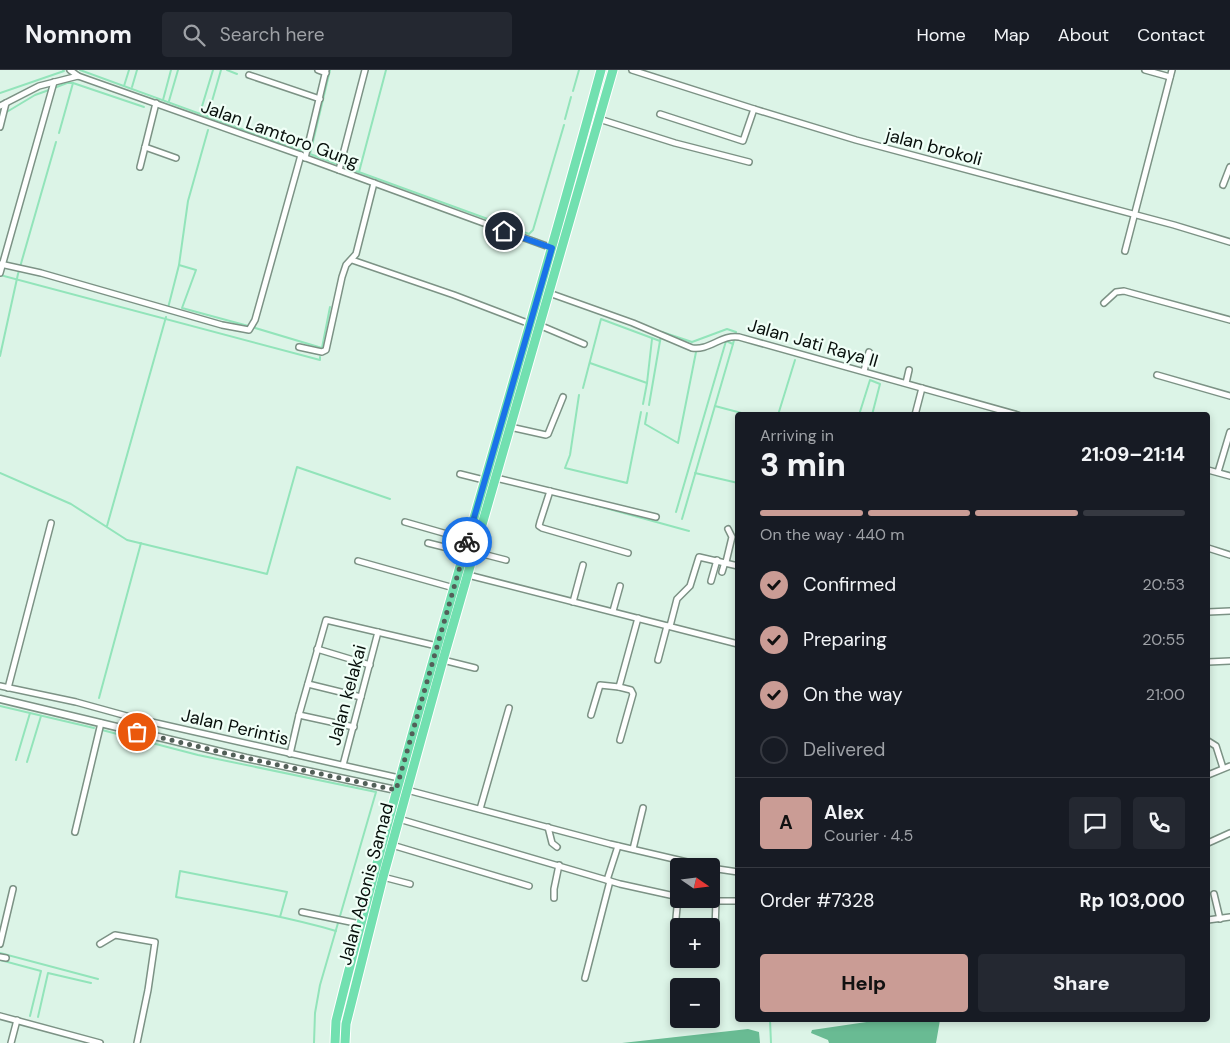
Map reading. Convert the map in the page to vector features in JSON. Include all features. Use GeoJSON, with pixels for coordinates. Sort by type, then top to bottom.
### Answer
{"type":"FeatureCollection","features":[{"type":"Feature","properties":{"kind":"highway"},"geometry":{"type":"LineString","coordinates":[[335,1043],[336,1021],[360,924],[450,587],[464,552],[463,538],[535,325],[552,248],[601,70]]}},
{"type":"Feature","properties":{"kind":"highway","name":"Jalan Adonis Samad"},"geometry":{"type":"LineString","coordinates":[[345,1043],[346,1024],[387,861],[496,478],[535,325],[549,293],[612,70]]}},
{"type":"Feature","properties":{"kind":"highway"},"geometry":{"type":"LineString","coordinates":[[377,859],[387,861]]}},
{"type":"Feature","properties":{"kind":"street","name":"Jalan Lamtoro Gung"},"geometry":{"type":"LineString","coordinates":[[70,70],[78,76],[303,156],[552,248]]}},
{"type":"Feature","properties":{"kind":"street"},"geometry":{"type":"LineString","coordinates":[[1,264],[41,273],[222,325],[249,330],[256,320],[320,99],[326,71],[318,70]]}},
{"type":"Feature","properties":{"kind":"street"},"geometry":{"type":"LineString","coordinates":[[339,170],[365,70]]}},
{"type":"Feature","properties":{"kind":"street","name":"jalan brokoli"},"geometry":{"type":"LineString","coordinates":[[632,70],[754,110],[856,140],[1174,225],[1230,242]]}},
{"type":"Feature","properties":{"kind":"street"},"geometry":{"type":"LineString","coordinates":[[1145,70],[1170,77]]}},
{"type":"Feature","properties":{"kind":"street"},"geometry":{"type":"LineString","coordinates":[[1125,251],[1172,70]]}},
{"type":"Feature","properties":{"kind":"street"},"geometry":{"type":"LineString","coordinates":[[249,75],[320,99]]}},
{"type":"Feature","properties":{"kind":"street"},"geometry":{"type":"LineString","coordinates":[[0,106],[39,86],[78,76]]}},
{"type":"Feature","properties":{"kind":"street"},"geometry":{"type":"LineString","coordinates":[[0,273],[54,82]]}},
{"type":"Feature","properties":{"kind":"street"},"geometry":{"type":"LineString","coordinates":[[0,127],[6,103]]}},
{"type":"Feature","properties":{"kind":"street"},"geometry":{"type":"LineString","coordinates":[[140,166],[156,103]]}},
{"type":"Feature","properties":{"kind":"street"},"geometry":{"type":"LineString","coordinates":[[660,114],[743,141],[754,110]]}},
{"type":"Feature","properties":{"kind":"street"},"geometry":{"type":"LineString","coordinates":[[598,118],[675,143],[750,162]]}},
{"type":"Feature","properties":{"kind":"street"},"geometry":{"type":"LineString","coordinates":[[145,147],[176,158]]}},
{"type":"Feature","properties":{"kind":"street"},"geometry":{"type":"LineString","coordinates":[[1223,185],[1230,167]]}},
{"type":"Feature","properties":{"kind":"street"},"geometry":{"type":"LineString","coordinates":[[299,347],[325,351],[342,277],[347,264],[352,260],[358,248],[374,183]]}},
{"type":"Feature","properties":{"kind":"street"},"geometry":{"type":"LineString","coordinates":[[352,260],[454,295],[584,344]]}},
{"type":"Feature","properties":{"kind":"street"},"geometry":{"type":"LineString","coordinates":[[1104,303],[1116,292],[1124,291],[1230,320]]}},
{"type":"Feature","properties":{"kind":"street","name":"Jalan Jati Raya II"},"geometry":{"type":"LineString","coordinates":[[549,293],[632,323],[692,348],[700,349],[728,336],[735,336],[1007,412]]}},
{"type":"Feature","properties":{"kind":"street"},"geometry":{"type":"LineString","coordinates":[[864,372],[869,352]]}},
{"type":"Feature","properties":{"kind":"street"},"geometry":{"type":"LineString","coordinates":[[906,383],[909,370]]}},
{"type":"Feature","properties":{"kind":"street"},"geometry":{"type":"LineString","coordinates":[[1157,375],[1230,396]]}},
{"type":"Feature","properties":{"kind":"street"},"geometry":{"type":"LineString","coordinates":[[916,412],[922,388]]}},
{"type":"Feature","properties":{"kind":"street"},"geometry":{"type":"LineString","coordinates":[[510,427],[548,434],[563,397]]}},
{"type":"Feature","properties":{"kind":"street"},"geometry":{"type":"LineString","coordinates":[[1218,472],[1230,432]]}},
{"type":"Feature","properties":{"kind":"street"},"geometry":{"type":"LineString","coordinates":[[1210,470],[1230,476]]}},
{"type":"Feature","properties":{"kind":"street"},"geometry":{"type":"LineString","coordinates":[[461,474],[484,480]]}},
{"type":"Feature","properties":{"kind":"street"},"geometry":{"type":"LineString","coordinates":[[496,478],[656,517]]}},
{"type":"Feature","properties":{"kind":"street"},"geometry":{"type":"LineString","coordinates":[[550,491],[540,522],[542,528],[628,553]]}},
{"type":"Feature","properties":{"kind":"street"},"geometry":{"type":"LineString","coordinates":[[405,522],[463,538]]}},
{"type":"Feature","properties":{"kind":"street"},"geometry":{"type":"LineString","coordinates":[[8,688],[51,523]]}},
{"type":"Feature","properties":{"kind":"street"},"geometry":{"type":"LineString","coordinates":[[722,572],[732,537],[728,529]]}},
{"type":"Feature","properties":{"kind":"street"},"geometry":{"type":"LineString","coordinates":[[428,543],[464,552]]}},
{"type":"Feature","properties":{"kind":"street"},"geometry":{"type":"LineString","coordinates":[[1210,549],[1230,555]]}},
{"type":"Feature","properties":{"kind":"street"},"geometry":{"type":"LineString","coordinates":[[475,552],[506,560]]}},
{"type":"Feature","properties":{"kind":"street"},"geometry":{"type":"LineString","coordinates":[[658,660],[678,599],[690,586],[698,558],[702,556],[735,565]]}},
{"type":"Feature","properties":{"kind":"street"},"geometry":{"type":"LineString","coordinates":[[711,581],[717,560]]}},
{"type":"Feature","properties":{"kind":"street"},"geometry":{"type":"LineString","coordinates":[[358,561],[450,587]]}},
{"type":"Feature","properties":{"kind":"street"},"geometry":{"type":"LineString","coordinates":[[573,602],[583,565]]}},
{"type":"Feature","properties":{"kind":"street"},"geometry":{"type":"LineString","coordinates":[[468,575],[735,643]]}},
{"type":"Feature","properties":{"kind":"street"},"geometry":{"type":"LineString","coordinates":[[613,611],[620,586]]}},
{"type":"Feature","properties":{"kind":"street"},"geometry":{"type":"LineString","coordinates":[[1210,612],[1230,611]]}},
{"type":"Feature","properties":{"kind":"street"},"geometry":{"type":"LineString","coordinates":[[619,687],[638,618]]}},
{"type":"Feature","properties":{"kind":"street"},"geometry":{"type":"LineString","coordinates":[[290,754],[326,620],[434,646]]}},
{"type":"Feature","properties":{"kind":"street","name":"Jalan kelakai"},"geometry":{"type":"LineString","coordinates":[[343,764],[378,632]]}},
{"type":"Feature","properties":{"kind":"street"},"geometry":{"type":"LineString","coordinates":[[317,649],[370,665]]}},
{"type":"Feature","properties":{"kind":"street"},"geometry":{"type":"LineString","coordinates":[[443,660],[475,668]]}},
{"type":"Feature","properties":{"kind":"street"},"geometry":{"type":"LineString","coordinates":[[1210,662],[1230,661]]}},
{"type":"Feature","properties":{"kind":"street"},"geometry":{"type":"LineString","coordinates":[[308,684],[361,697]]}},
{"type":"Feature","properties":{"kind":"street"},"geometry":{"type":"LineString","coordinates":[[591,715],[600,685],[631,690],[633,694],[620,740]]}},
{"type":"Feature","properties":{"kind":"street","name":"Jalan Perintis"},"geometry":{"type":"LineString","coordinates":[[0,686],[399,778]]}},
{"type":"Feature","properties":{"kind":"street"},"geometry":{"type":"LineString","coordinates":[[0,699],[246,758],[396,790]]}},
{"type":"Feature","properties":{"kind":"street"},"geometry":{"type":"LineString","coordinates":[[480,809],[510,708]]}},
{"type":"Feature","properties":{"kind":"street"},"geometry":{"type":"LineString","coordinates":[[299,715],[354,727]]}},
{"type":"Feature","properties":{"kind":"street"},"geometry":{"type":"LineString","coordinates":[[75,832],[101,723]]}},
{"type":"Feature","properties":{"kind":"street"},"geometry":{"type":"LineString","coordinates":[[1210,742],[1216,746],[1223,768]]}},
{"type":"Feature","properties":{"kind":"street"},"geometry":{"type":"LineString","coordinates":[[1210,773],[1230,766]]}},
{"type":"Feature","properties":{"kind":"street"},"geometry":{"type":"LineString","coordinates":[[407,790],[618,846],[671,858]]}},
{"type":"Feature","properties":{"kind":"street"},"geometry":{"type":"LineString","coordinates":[[633,849],[643,808]]}},
{"type":"Feature","properties":{"kind":"street"},"geometry":{"type":"LineString","coordinates":[[399,819],[608,880],[670,895]]}},
{"type":"Feature","properties":{"kind":"street"},"geometry":{"type":"LineString","coordinates":[[548,827],[552,843],[557,847]]}},
{"type":"Feature","properties":{"kind":"street"},"geometry":{"type":"LineString","coordinates":[[1210,842],[1230,833]]}},
{"type":"Feature","properties":{"kind":"street"},"geometry":{"type":"LineString","coordinates":[[392,845],[529,886]]}},
{"type":"Feature","properties":{"kind":"street"},"geometry":{"type":"LineString","coordinates":[[585,978],[609,871],[618,846]]}},
{"type":"Feature","properties":{"kind":"street"},"geometry":{"type":"LineString","coordinates":[[554,898],[559,865]]}},
{"type":"Feature","properties":{"kind":"street"},"geometry":{"type":"LineString","coordinates":[[720,869],[735,872]]}},
{"type":"Feature","properties":{"kind":"street"},"geometry":{"type":"LineString","coordinates":[[383,877],[410,884]]}},
{"type":"Feature","properties":{"kind":"street"},"geometry":{"type":"LineString","coordinates":[[0,944],[13,888]]}},
{"type":"Feature","properties":{"kind":"street"},"geometry":{"type":"LineString","coordinates":[[1214,894],[1220,918]]}},
{"type":"Feature","properties":{"kind":"street"},"geometry":{"type":"LineString","coordinates":[[720,901],[735,901]]}},
{"type":"Feature","properties":{"kind":"street"},"geometry":{"type":"LineString","coordinates":[[302,912],[360,924]]}},
{"type":"Feature","properties":{"kind":"street"},"geometry":{"type":"LineString","coordinates":[[0,915],[6,917]]}},
{"type":"Feature","properties":{"kind":"street"},"geometry":{"type":"LineString","coordinates":[[1210,920],[1230,917]]}},
{"type":"Feature","properties":{"kind":"street"},"geometry":{"type":"LineString","coordinates":[[100,944],[115,936],[155,942],[148,990],[137,1043]]}},
{"type":"Feature","properties":{"kind":"street"},"geometry":{"type":"LineString","coordinates":[[0,956],[6,958]]}},
{"type":"Feature","properties":{"kind":"street"},"geometry":{"type":"LineString","coordinates":[[0,1016],[100,1043]]}},
{"type":"Feature","properties":{"kind":"street"},"geometry":{"type":"LineString","coordinates":[[10,1043],[17,1020]]}},
{"type":"Feature","properties":{"kind":"green space"},"geometry":{"type":"Polygon","coordinates":[[[866,1022],[940,1022],[936,1043],[829,1043],[828,1040],[811,1033],[812,1030],[866,1022]]]}},
{"type":"Feature","properties":{"kind":"green space"},"geometry":{"type":"Polygon","coordinates":[[[748,1029],[759,1032],[760,1043],[622,1043],[748,1029]]]}},
{"type":"Feature","properties":{"kind":"waterway"},"geometry":{"type":"LineString","coordinates":[[0,93],[63,70]]}},
{"type":"Feature","properties":{"kind":"waterway"},"geometry":{"type":"LineString","coordinates":[[80,70],[302,151]]}},
{"type":"Feature","properties":{"kind":"waterway"},"geometry":{"type":"LineString","coordinates":[[124,86],[129,70]]}},
{"type":"Feature","properties":{"kind":"waterway"},"geometry":{"type":"LineString","coordinates":[[132,87],[137,70]]}},
{"type":"Feature","properties":{"kind":"waterway"},"geometry":{"type":"LineString","coordinates":[[163,100],[171,70]]}},
{"type":"Feature","properties":{"kind":"waterway"},"geometry":{"type":"LineString","coordinates":[[169,101],[178,70]]}},
{"type":"Feature","properties":{"kind":"waterway"},"geometry":{"type":"LineString","coordinates":[[200,113],[213,70]]}},
{"type":"Feature","properties":{"kind":"waterway"},"geometry":{"type":"LineString","coordinates":[[208,115],[221,70]]}},
{"type":"Feature","properties":{"kind":"waterway"},"geometry":{"type":"LineString","coordinates":[[227,70],[237,74]]}},
{"type":"Feature","properties":{"kind":"waterway"},"geometry":{"type":"LineString","coordinates":[[330,70],[310,154],[337,164]]}},
{"type":"Feature","properties":{"kind":"waterway"},"geometry":{"type":"LineString","coordinates":[[359,172],[386,70]]}},
{"type":"Feature","properties":{"kind":"waterway"},"geometry":{"type":"LineString","coordinates":[[573,91],[579,70]]}},
{"type":"Feature","properties":{"kind":"waterway"},"geometry":{"type":"LineString","coordinates":[[54,88],[67,83],[73,83],[144,107]]}},
{"type":"Feature","properties":{"kind":"waterway"},"geometry":{"type":"LineString","coordinates":[[59,133],[73,83]]}},
{"type":"Feature","properties":{"kind":"waterway"},"geometry":{"type":"LineString","coordinates":[[5,113],[35,95],[49,90]]}},
{"type":"Feature","properties":{"kind":"waterway"},"geometry":{"type":"LineString","coordinates":[[565,119],[571,97]]}},
{"type":"Feature","properties":{"kind":"waterway"},"geometry":{"type":"LineString","coordinates":[[345,167],[529,234],[533,230],[564,125]]}},
{"type":"Feature","properties":{"kind":"waterway"},"geometry":{"type":"LineString","coordinates":[[208,130],[188,201],[179,265],[196,270],[182,308],[322,348]]}},
{"type":"Feature","properties":{"kind":"waterway"},"geometry":{"type":"LineString","coordinates":[[0,356],[18,274],[56,142]]}},
{"type":"Feature","properties":{"kind":"waterway"},"geometry":{"type":"LineString","coordinates":[[168,308],[179,265]]}},
{"type":"Feature","properties":{"kind":"waterway"},"geometry":{"type":"LineString","coordinates":[[0,275],[320,360],[320,357]]}},
{"type":"Feature","properties":{"kind":"waterway"},"geometry":{"type":"LineString","coordinates":[[322,348],[330,307]]}},
{"type":"Feature","properties":{"kind":"waterway"},"geometry":{"type":"LineString","coordinates":[[107,526],[166,317]]}},
{"type":"Feature","properties":{"kind":"waterway"},"geometry":{"type":"LineString","coordinates":[[583,388],[601,319],[660,341],[662,332],[692,342],[727,329],[736,332],[733,344],[726,341],[676,512]]}},
{"type":"Feature","properties":{"kind":"waterway"},"geometry":{"type":"LineString","coordinates":[[643,404],[652,339]]}},
{"type":"Feature","properties":{"kind":"waterway"},"geometry":{"type":"LineString","coordinates":[[649,405],[660,341]]}},
{"type":"Feature","properties":{"kind":"waterway"},"geometry":{"type":"LineString","coordinates":[[682,519],[733,344]]}},
{"type":"Feature","properties":{"kind":"waterway"},"geometry":{"type":"LineString","coordinates":[[647,413],[645,424],[678,443],[696,352]]}},
{"type":"Feature","properties":{"kind":"waterway"},"geometry":{"type":"LineString","coordinates":[[779,412],[795,360]]}},
{"type":"Feature","properties":{"kind":"waterway"},"geometry":{"type":"LineString","coordinates":[[590,363],[647,383]]}},
{"type":"Feature","properties":{"kind":"waterway"},"geometry":{"type":"LineString","coordinates":[[860,412],[870,380],[880,384],[873,412]]}},
{"type":"Feature","properties":{"kind":"waterway"},"geometry":{"type":"LineString","coordinates":[[579,395],[570,455],[565,468],[627,483],[641,412]]}},
{"type":"Feature","properties":{"kind":"waterway"},"geometry":{"type":"LineString","coordinates":[[715,406],[738,412]]}},
{"type":"Feature","properties":{"kind":"waterway"},"geometry":{"type":"LineString","coordinates":[[0,473],[71,504],[127,540],[267,574],[297,467],[390,499]]}},
{"type":"Feature","properties":{"kind":"waterway"},"geometry":{"type":"LineString","coordinates":[[695,473],[735,482]]}},
{"type":"Feature","properties":{"kind":"waterway"},"geometry":{"type":"LineString","coordinates":[[580,501],[689,531]]}},
{"type":"Feature","properties":{"kind":"waterway"},"geometry":{"type":"LineString","coordinates":[[99,698],[141,543]]}},
{"type":"Feature","properties":{"kind":"waterway"},"geometry":{"type":"LineString","coordinates":[[0,706],[94,728]]}},
{"type":"Feature","properties":{"kind":"waterway"},"geometry":{"type":"LineString","coordinates":[[16,760],[30,713]]}},
{"type":"Feature","properties":{"kind":"waterway"},"geometry":{"type":"LineString","coordinates":[[27,762],[41,716]]}},
{"type":"Feature","properties":{"kind":"waterway"},"geometry":{"type":"LineString","coordinates":[[102,730],[198,755],[376,792],[320,985],[315,1013],[314,1043]]}},
{"type":"Feature","properties":{"kind":"waterway"},"geometry":{"type":"LineString","coordinates":[[280,917],[287,892],[180,871],[176,897],[277,916],[316,926],[336,931]]}},
{"type":"Feature","properties":{"kind":"waterway"},"geometry":{"type":"LineString","coordinates":[[0,953],[98,979]]}},
{"type":"Feature","properties":{"kind":"waterway"},"geometry":{"type":"LineString","coordinates":[[0,960],[41,971],[30,1016]]}},
{"type":"Feature","properties":{"kind":"waterway"},"geometry":{"type":"LineString","coordinates":[[38,1017],[48,973],[91,983]]}},
{"type":"Feature","properties":{"kind":"waterway"},"geometry":{"type":"LineString","coordinates":[[770,1022],[771,1043]]}},
{"type":"Feature","properties":{"kind":"way so far"},"geometry":{"type":"LineString","coordinates":[[137,732],[246,758],[396,790],[467,542]]}},
{"type":"Feature","properties":{"kind":"route"},"geometry":{"type":"LineString","coordinates":[[467,542],[552,248],[504,231]]}}]}
